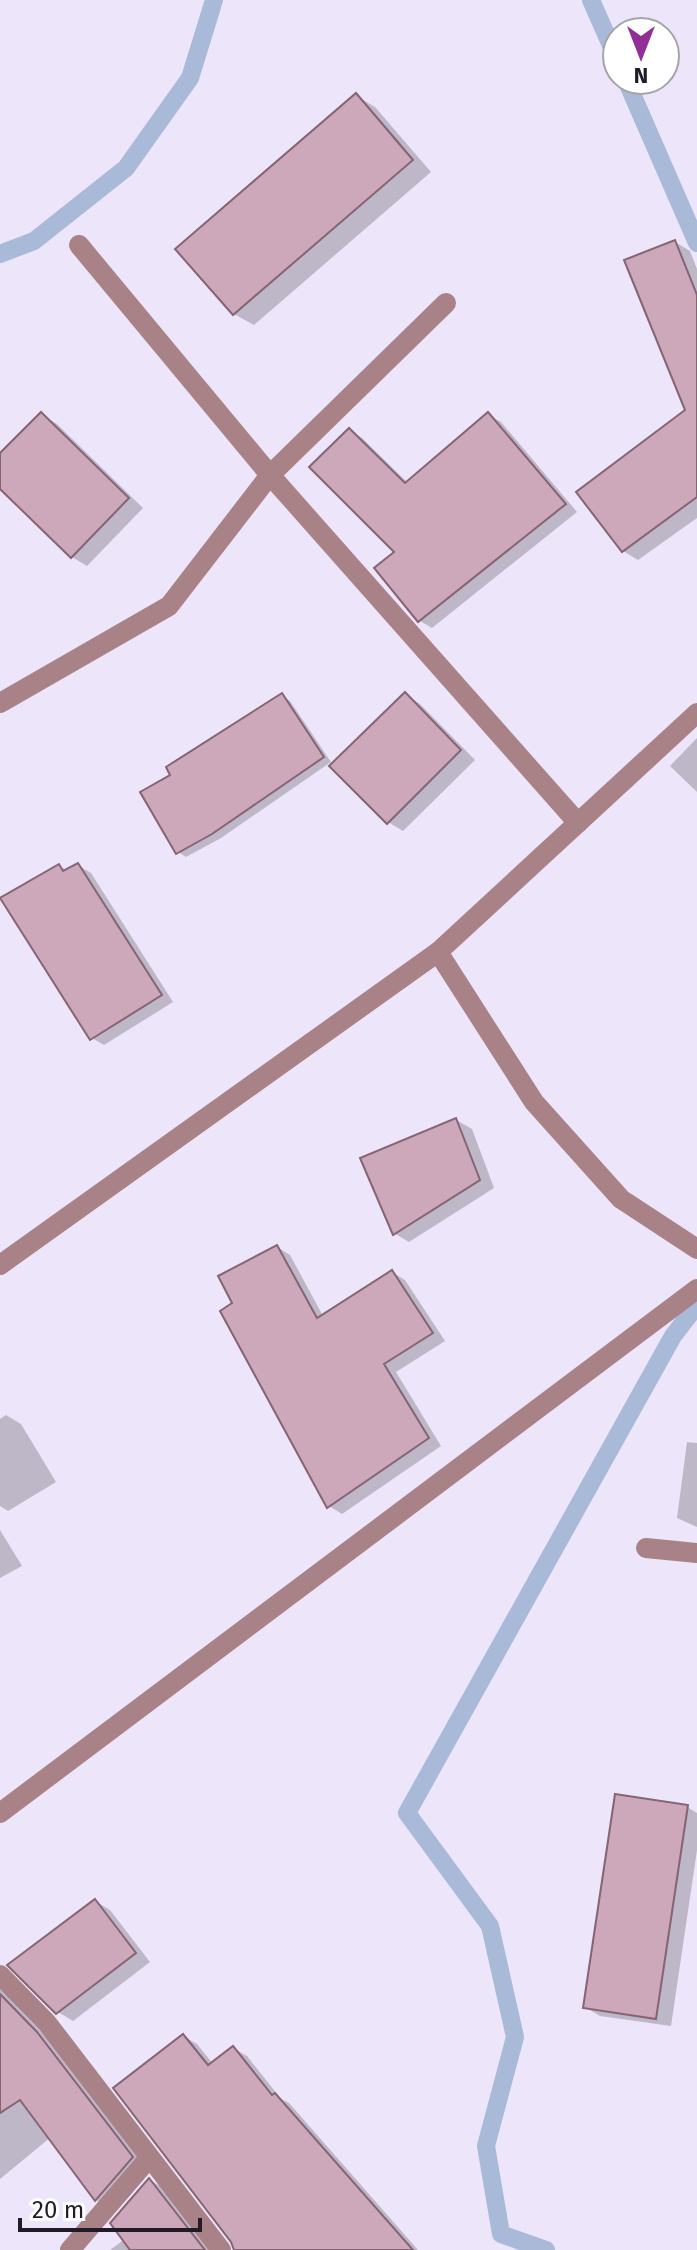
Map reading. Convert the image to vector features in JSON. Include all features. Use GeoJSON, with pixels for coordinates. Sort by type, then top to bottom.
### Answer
{"type":"FeatureCollection","features":[{"type":"Feature","properties":{"kind":"street"},"geometry":{"type":"LineString","coordinates":[[79,245],[270,475],[578,823]]}},
{"type":"Feature","properties":{"kind":"street"},"geometry":{"type":"LineString","coordinates":[[0,703],[169,606],[270,475],[446,303]]}},
{"type":"Feature","properties":{"kind":"street"},"geometry":{"type":"LineString","coordinates":[[0,1265],[438,952],[697,713]]}},
{"type":"Feature","properties":{"kind":"street"},"geometry":{"type":"LineString","coordinates":[[438,952],[534,1102],[621,1199],[697,1249]]}},
{"type":"Feature","properties":{"kind":"street"},"geometry":{"type":"LineString","coordinates":[[0,1813],[697,1289]]}},
{"type":"Feature","properties":{"kind":"street"},"geometry":{"type":"LineString","coordinates":[[646,1548],[697,1553]]}},
{"type":"Feature","properties":{"kind":"street"},"geometry":{"type":"LineString","coordinates":[[0,1975],[47,2023],[221,2250]]}},
{"type":"Feature","properties":{"kind":"street"},"geometry":{"type":"LineString","coordinates":[[70,2250],[149,2158]]}},
{"type":"Feature","properties":{"kind":"building"},"geometry":{"type":"Polygon","coordinates":[[[356,93],[413,160],[233,315],[175,249],[356,93]]]}},
{"type":"Feature","properties":{"kind":"building"},"geometry":{"type":"Polygon","coordinates":[[[675,240],[697,295],[697,497],[622,552],[576,492],[685,410],[624,260],[675,240]]]}},
{"type":"Feature","properties":{"kind":"building"},"geometry":{"type":"Polygon","coordinates":[[[41,412],[129,498],[71,558],[0,489],[0,453],[41,412]]]}},
{"type":"Feature","properties":{"kind":"building"},"geometry":{"type":"Polygon","coordinates":[[[488,412],[566,504],[418,622],[374,568],[394,552],[309,467],[349,428],[405,483],[488,412]]]}},
{"type":"Feature","properties":{"kind":"building"},"geometry":{"type":"Polygon","coordinates":[[[405,692],[461,750],[387,824],[329,766],[405,692]]]}},
{"type":"Feature","properties":{"kind":"building"},"geometry":{"type":"Polygon","coordinates":[[[282,693],[324,757],[212,834],[176,854],[140,792],[170,775],[166,767],[282,693]]]}},
{"type":"Feature","properties":{"kind":"building"},"geometry":{"type":"Polygon","coordinates":[[[78,863],[162,995],[90,1040],[0,898],[59,864],[63,871],[78,863]]]}},
{"type":"Feature","properties":{"kind":"building"},"geometry":{"type":"Polygon","coordinates":[[[456,1118],[480,1180],[393,1235],[360,1158],[456,1118]]]}},
{"type":"Feature","properties":{"kind":"building"},"geometry":{"type":"Polygon","coordinates":[[[277,1245],[317,1318],[392,1270],[433,1333],[384,1364],[429,1438],[327,1508],[220,1311],[232,1303],[218,1276],[277,1245]]]}},
{"type":"Feature","properties":{"kind":"building"},"geometry":{"type":"Polygon","coordinates":[[[615,1794],[688,1805],[656,2019],[583,2008],[615,1794]]]}},
{"type":"Feature","properties":{"kind":"building"},"geometry":{"type":"Polygon","coordinates":[[[95,1899],[136,1953],[56,2014],[7,1965],[95,1899]]]}},
{"type":"Feature","properties":{"kind":"building"},"geometry":{"type":"Polygon","coordinates":[[[0,1994],[37,2032],[133,2157],[95,2201],[20,2100],[0,2113],[0,1994]]]}},
{"type":"Feature","properties":{"kind":"building"},"geometry":{"type":"Polygon","coordinates":[[[183,2034],[208,2065],[233,2046],[272,2095],[275,2093],[413,2250],[234,2250],[113,2088],[183,2034]]]}},
{"type":"Feature","properties":{"kind":"building"},"geometry":{"type":"Polygon","coordinates":[[[149,2178],[205,2250],[130,2250],[110,2223],[149,2178]]]}},
{"type":"Feature","properties":{"kind":"waterway"},"geometry":{"type":"LineString","coordinates":[[0,254],[34,241],[126,168],[190,78],[214,0]]}},
{"type":"Feature","properties":{"kind":"waterway"},"geometry":{"type":"LineString","coordinates":[[591,0],[601,23]]}},
{"type":"Feature","properties":{"kind":"waterway"},"geometry":{"type":"LineString","coordinates":[[633,96],[697,243]]}},
{"type":"Feature","properties":{"kind":"waterway"},"geometry":{"type":"LineString","coordinates":[[546,2250],[501,2234],[486,2146],[515,2037],[490,1926],[407,1813],[673,1336],[697,1305]]}}]}
